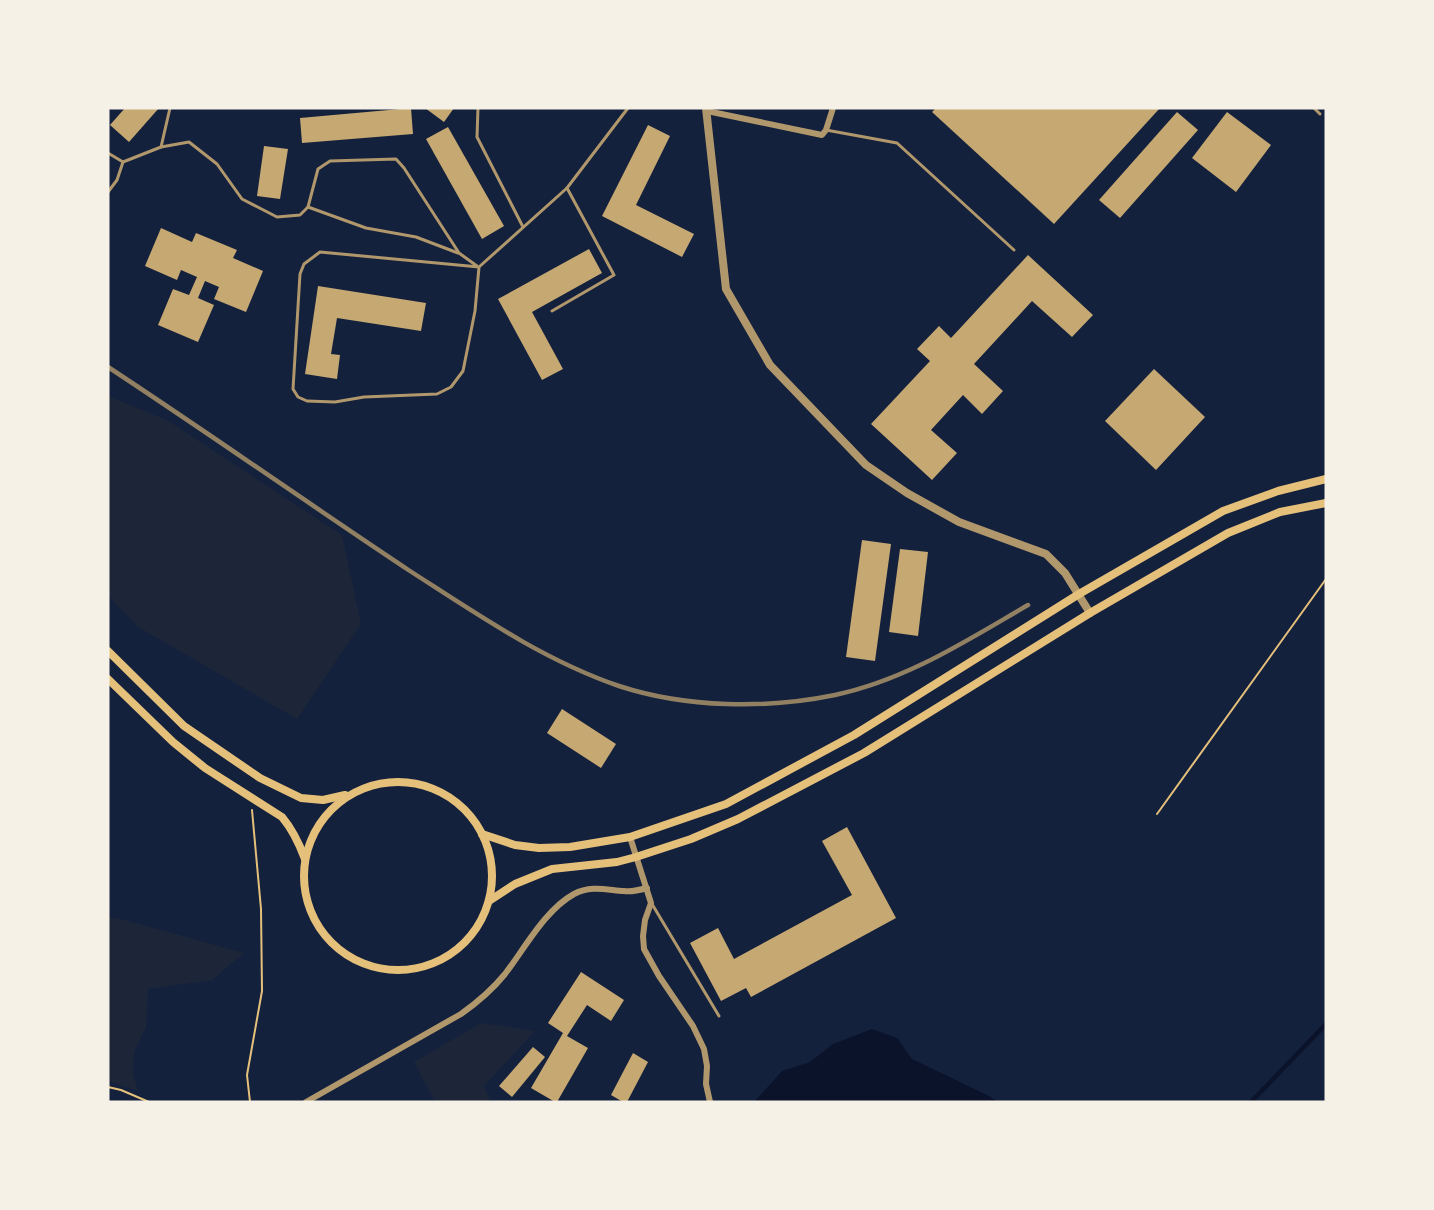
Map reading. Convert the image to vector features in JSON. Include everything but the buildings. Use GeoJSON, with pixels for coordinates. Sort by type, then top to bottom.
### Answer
{"type":"FeatureCollection","features":[{"type":"Feature","properties":{"kind":"main road"},"geometry":{"type":"LineString","coordinates":[[482,834],[514,845],[539,848],[570,847],[630,837],[726,804],[854,735],[1078,594],[1223,511],[1278,491],[1326,479]]}},
{"type":"Feature","properties":{"kind":"main road"},"geometry":{"type":"LineString","coordinates":[[489,901],[515,884],[552,869],[618,862],[691,838],[738,819],[864,753],[1090,613],[1228,533],[1280,513],[1326,503]]}},
{"type":"Feature","properties":{"kind":"main road"},"geometry":{"type":"LineString","coordinates":[[108,651],[184,726],[260,778],[295,795],[322,800],[336,798],[370,786],[397,781],[423,785],[447,795],[467,812],[482,834],[489,850],[492,867],[489,901],[478,925],[462,945],[440,960],[416,969],[390,970],[364,964],[342,952],[323,934],[310,911],[304,886],[305,860],[309,843],[327,813],[340,801],[370,786]]}},
{"type":"Feature","properties":{"kind":"main road"},"geometry":{"type":"LineString","coordinates":[[108,679],[172,742],[205,768],[282,817],[299,841],[305,860]]}},
{"type":"Feature","properties":{"kind":"street"},"geometry":{"type":"LineString","coordinates":[[833,108],[826,130],[822,135],[706,110],[726,289],[770,365],[866,465],[907,493],[959,522],[1046,554],[1065,573],[1090,613]]}},
{"type":"Feature","properties":{"kind":"street"},"geometry":{"type":"LineString","coordinates":[[630,837],[651,903],[645,920],[644,950],[693,1026],[704,1049],[707,1066],[706,1084],[710,1102]]}},
{"type":"Feature","properties":{"kind":"street"},"geometry":{"type":"LineString","coordinates":[[306,1102],[476,1004],[498,982],[531,936],[554,911],[574,894],[593,888],[624,891],[647,888]]}},
{"type":"Feature","properties":{"kind":"lane"},"geometry":{"type":"LineString","coordinates":[[161,147],[170,108]]}},
{"type":"Feature","properties":{"kind":"lane"},"geometry":{"type":"LineString","coordinates":[[478,108],[477,137],[523,227]]}},
{"type":"Feature","properties":{"kind":"lane"},"geometry":{"type":"LineString","coordinates":[[479,267],[320,252],[304,264],[300,274],[293,389],[297,397],[307,401],[334,402],[364,397],[437,394],[451,387],[463,371],[475,311],[479,267],[567,188],[628,108]]}},
{"type":"Feature","properties":{"kind":"lane"},"geometry":{"type":"LineString","coordinates":[[1314,108],[1320,114]]}},
{"type":"Feature","properties":{"kind":"lane"},"geometry":{"type":"LineString","coordinates":[[826,130],[897,143],[1014,250]]}},
{"type":"Feature","properties":{"kind":"lane"},"geometry":{"type":"LineString","coordinates":[[123,162],[161,147],[189,142],[218,164],[242,200],[278,217],[300,215],[308,207],[318,169],[330,160],[396,159],[459,253]]}},
{"type":"Feature","properties":{"kind":"lane"},"geometry":{"type":"LineString","coordinates":[[108,153],[123,162]]}},
{"type":"Feature","properties":{"kind":"lane"},"geometry":{"type":"LineString","coordinates":[[108,192],[117,180],[123,162]]}},
{"type":"Feature","properties":{"kind":"lane"},"geometry":{"type":"LineString","coordinates":[[552,311],[614,275],[567,188]]}},
{"type":"Feature","properties":{"kind":"lane"},"geometry":{"type":"LineString","coordinates":[[308,207],[366,228],[416,237],[459,253],[479,267]]}},
{"type":"Feature","properties":{"kind":"lane"},"geometry":{"type":"LineString","coordinates":[[651,903],[720,1016]]}},
{"type":"Feature","properties":{"kind":"path"},"geometry":{"type":"LineString","coordinates":[[1157,814],[1326,579]]}},
{"type":"Feature","properties":{"kind":"path"},"geometry":{"type":"LineString","coordinates":[[250,797],[261,910],[262,990],[247,1075],[250,1102]]}},
{"type":"Feature","properties":{"kind":"path"},"geometry":{"type":"LineString","coordinates":[[108,1087],[149,1102]]}},
{"type":"Feature","properties":{"kind":"shaded area"},"geometry":{"type":"Polygon","coordinates":[[[108,396],[167,420],[342,535],[361,624],[297,719],[138,627],[108,596],[108,396]]]}},
{"type":"Feature","properties":{"kind":"shaded area"},"geometry":{"type":"Polygon","coordinates":[[[108,917],[244,953],[212,980],[148,989],[146,1027],[134,1053],[133,1074],[138,1091],[108,1081],[108,917]]]}},
{"type":"Feature","properties":{"kind":"shaded area"},"geometry":{"type":"Polygon","coordinates":[[[481,1023],[535,1031],[484,1086],[491,1102],[435,1102],[414,1062],[481,1023]]]}},
{"type":"Feature","properties":{"kind":"shaded area"},"geometry":{"type":"Polygon","coordinates":[[[872,1029],[897,1038],[912,1059],[998,1102],[754,1102],[782,1071],[810,1062],[833,1044],[872,1029]]]}},
{"type":"Feature","properties":{"kind":"waterway"},"geometry":{"type":"LineString","coordinates":[[1251,1102],[1326,1024]]}},
{"type":"Feature","properties":{"kind":"railway"},"geometry":{"type":"LineString","coordinates":[[108,367],[372,546],[511,635],[591,675],[645,693],[671,699],[727,704],[782,703],[835,695],[886,680],[935,658],[1028,605]]}}]}
